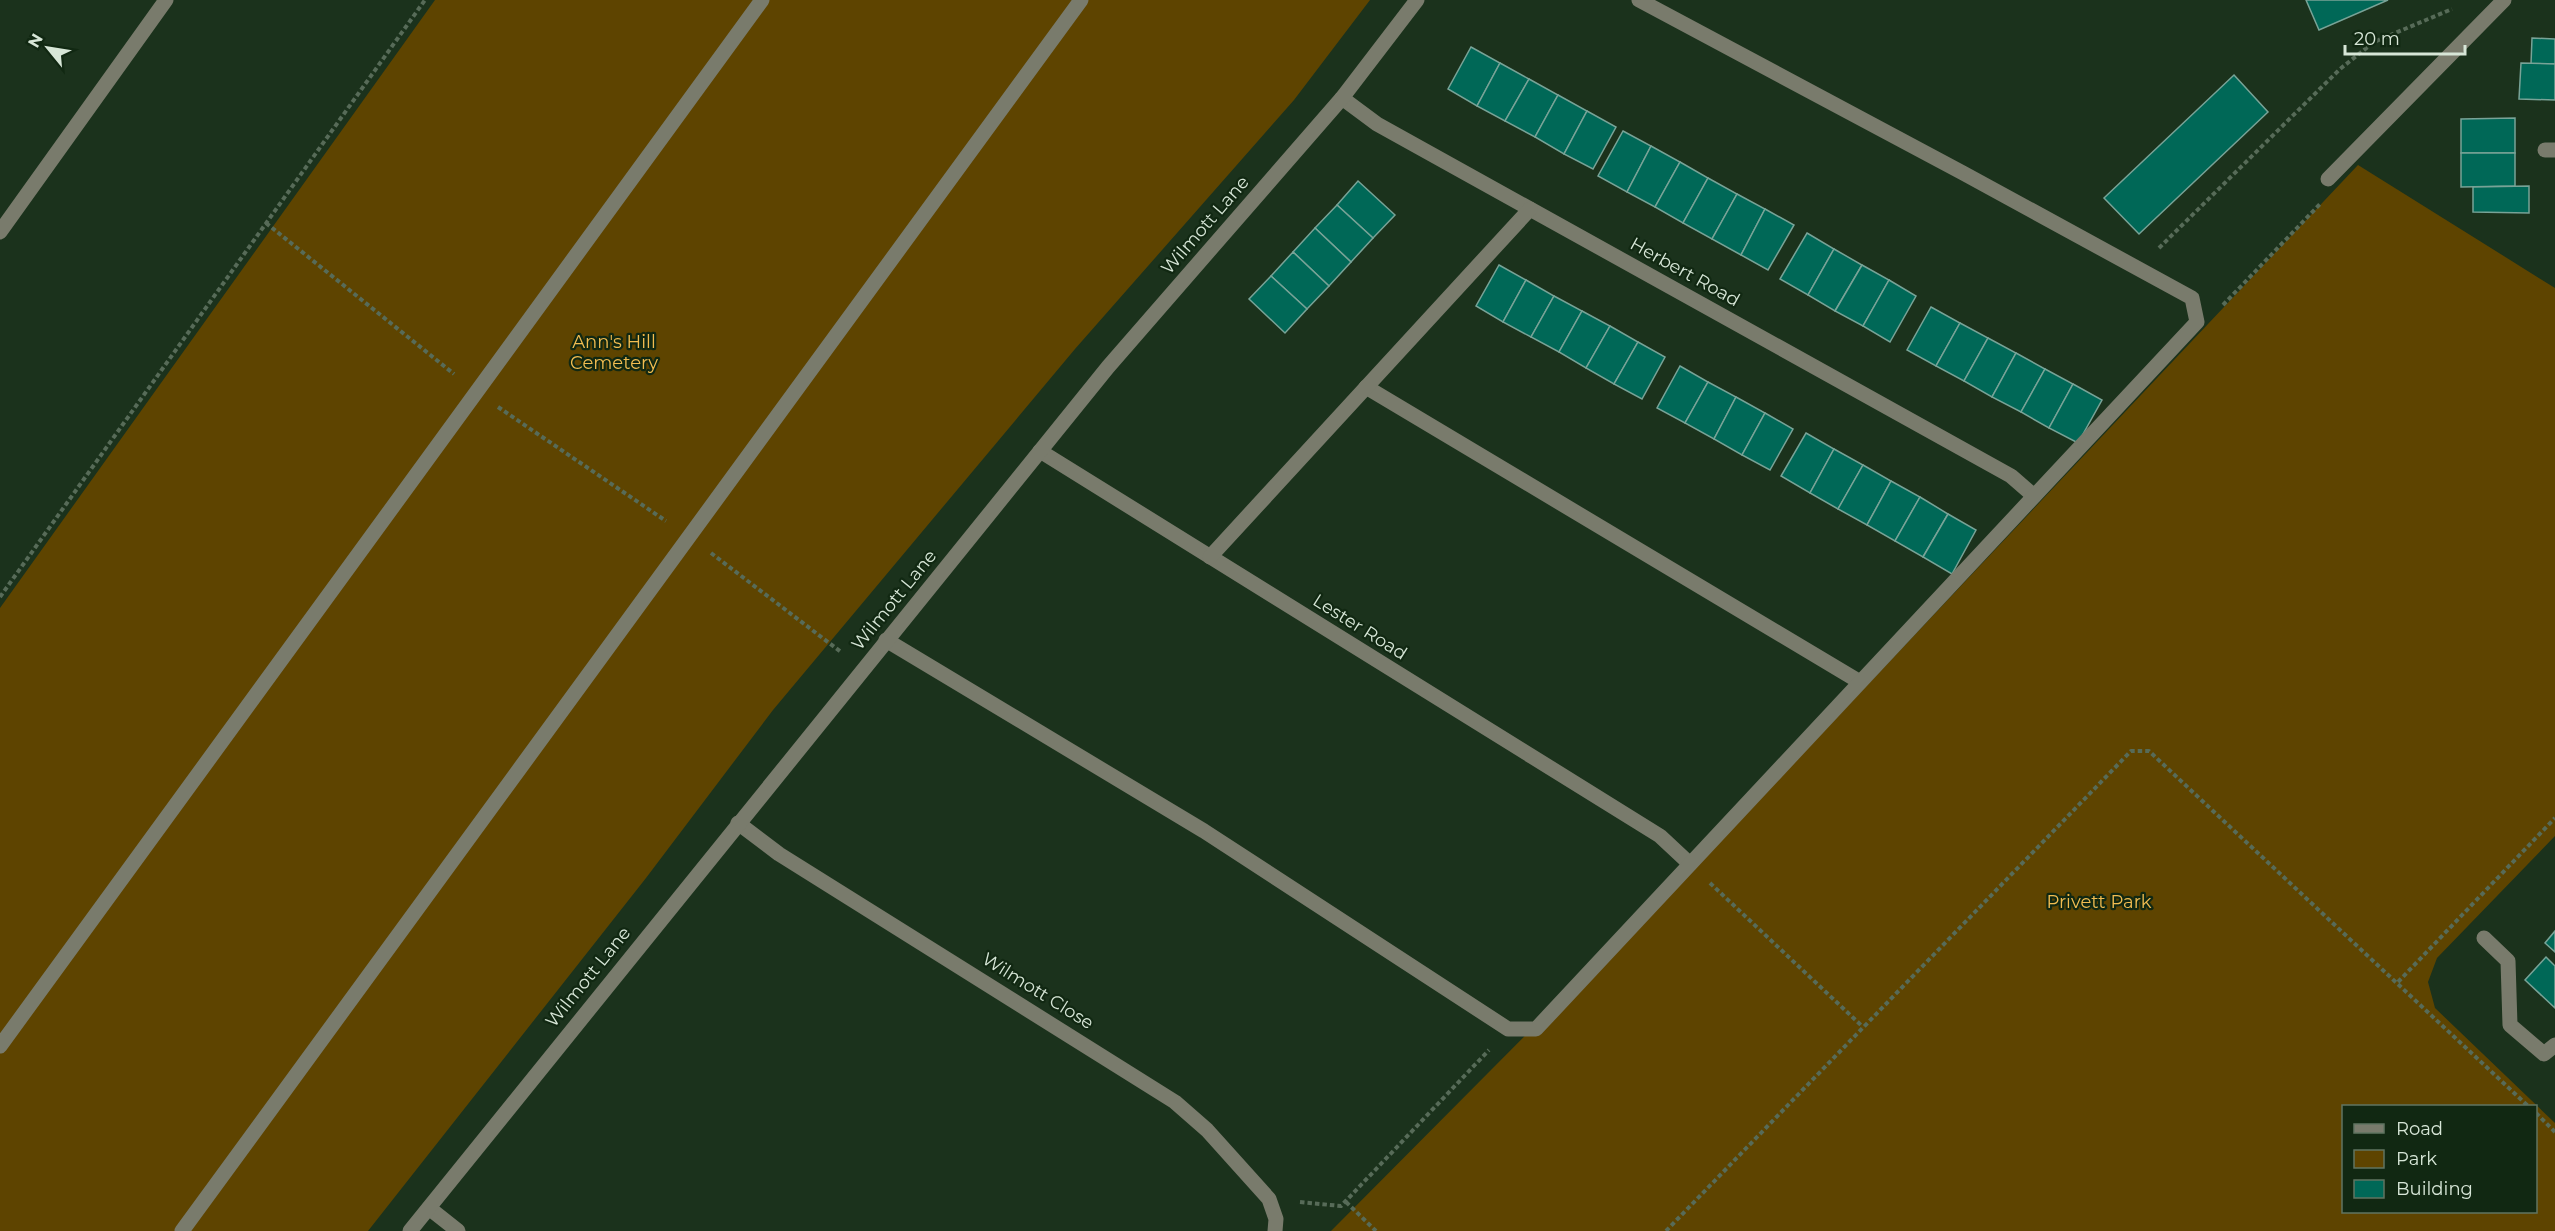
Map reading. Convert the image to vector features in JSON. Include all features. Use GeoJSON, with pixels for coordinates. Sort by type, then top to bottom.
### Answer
{"type":"FeatureCollection","features":[{"type":"Feature","properties":{"kind":"street"},"geometry":{"type":"LineString","coordinates":[[0,232],[166,0]]}},
{"type":"Feature","properties":{"kind":"street"},"geometry":{"type":"LineString","coordinates":[[0,1046],[478,393],[762,0]]}},
{"type":"Feature","properties":{"kind":"street"},"geometry":{"type":"LineString","coordinates":[[182,1231],[1081,0]]}},
{"type":"Feature","properties":{"kind":"street","name":"Wilmott Lane"},"geometry":{"type":"LineString","coordinates":[[410,1231],[1040,451],[1148,320],[1342,98],[1417,0]]}},
{"type":"Feature","properties":{"kind":"street"},"geometry":{"type":"LineString","coordinates":[[886,640],[1204,831],[1508,1029],[1536,1029],[2197,322],[2192,298],[1639,0]]}},
{"type":"Feature","properties":{"kind":"street"},"geometry":{"type":"LineString","coordinates":[[2328,179],[2504,0]]}},
{"type":"Feature","properties":{"kind":"street","name":"Herbert Road"},"geometry":{"type":"LineString","coordinates":[[1342,98],[1377,124],[2011,476],[2034,496]]}},
{"type":"Feature","properties":{"kind":"street"},"geometry":{"type":"LineString","coordinates":[[1210,557],[1530,209]]}},
{"type":"Feature","properties":{"kind":"street"},"geometry":{"type":"LineString","coordinates":[[1366,387],[1860,682]]}},
{"type":"Feature","properties":{"kind":"street","name":"Lester Road"},"geometry":{"type":"LineString","coordinates":[[1040,451],[1660,836],[1690,864]]}},
{"type":"Feature","properties":{"kind":"street","name":"Wilmott Close"},"geometry":{"type":"LineString","coordinates":[[738,823],[779,854],[1175,1102],[1207,1130],[1269,1199]]}},
{"type":"Feature","properties":{"kind":"street"},"geometry":{"type":"LineString","coordinates":[[2484,938],[2508,961],[2510,1025],[2544,1054],[2555,1045]]}},
{"type":"Feature","properties":{"kind":"street"},"geometry":{"type":"LineString","coordinates":[[1269,1199],[1275,1219],[1275,1231]]}},
{"type":"Feature","properties":{"kind":"street"},"geometry":{"type":"LineString","coordinates":[[429,1208],[458,1231]]}},
{"type":"Feature","properties":{"kind":"path"},"geometry":{"type":"LineString","coordinates":[[0,597],[425,0]]}},
{"type":"Feature","properties":{"kind":"path"},"geometry":{"type":"LineString","coordinates":[[2138,269],[2340,69],[2374,42],[2460,6]]}},
{"type":"Feature","properties":{"kind":"path"},"geometry":{"type":"LineString","coordinates":[[2197,322],[2222,306],[2330,194],[2328,179]]}},
{"type":"Feature","properties":{"kind":"path"},"geometry":{"type":"LineString","coordinates":[[266,223],[478,393],[689,536],[864,669]]}},
{"type":"Feature","properties":{"kind":"path"},"geometry":{"type":"LineString","coordinates":[[1666,1231],[2131,751],[2149,751],[2398,982],[2526,1105]]}},
{"type":"Feature","properties":{"kind":"path"},"geometry":{"type":"LineString","coordinates":[[2398,982],[2555,818]]}},
{"type":"Feature","properties":{"kind":"path"},"geometry":{"type":"LineString","coordinates":[[1690,864],[1863,1027]]}},
{"type":"Feature","properties":{"kind":"path"},"geometry":{"type":"LineString","coordinates":[[1269,1199],[1341,1206],[1508,1029]]}},
{"type":"Feature","properties":{"kind":"path"},"geometry":{"type":"LineString","coordinates":[[2537,1115],[2555,1132]]}},
{"type":"Feature","properties":{"kind":"path"},"geometry":{"type":"LineString","coordinates":[[1346,1202],[1376,1231]]}},
{"type":"Feature","properties":{"kind":"green space","name":"Ann's Hill Cemetery"},"geometry":{"type":"Polygon","coordinates":[[[435,0],[1370,0],[1294,100],[1075,349],[773,710],[646,878],[368,1231],[0,1231],[0,608],[435,0]]]}},
{"type":"Feature","properties":{"kind":"green space","name":"Privett Park"},"geometry":{"type":"Polygon","coordinates":[[[2358,165],[2555,288],[2555,836],[2437,958],[2428,982],[2435,1008],[2536,1105],[2342,1105],[2342,1213],[2537,1213],[2537,1106],[2555,1123],[2555,1231],[1331,1231],[1757,802],[2358,165]]]}},
{"type":"Feature","properties":{"kind":"building"},"geometry":{"type":"Polygon","coordinates":[[[2306,0],[2388,0],[2319,30],[2306,0]]]}},
{"type":"Feature","properties":{"kind":"building"},"geometry":{"type":"Polygon","coordinates":[[[2532,38],[2555,39],[2555,64],[2531,64],[2532,38]]]}},
{"type":"Feature","properties":{"kind":"building"},"geometry":{"type":"Polygon","coordinates":[[[1471,47],[1500,63],[1477,106],[1448,89],[1471,47]]]}},
{"type":"Feature","properties":{"kind":"building"},"geometry":{"type":"Polygon","coordinates":[[[1500,63],[1529,79],[1505,121],[1477,106],[1500,63]]]}},
{"type":"Feature","properties":{"kind":"building"},"geometry":{"type":"Polygon","coordinates":[[[2521,63],[2555,64],[2555,100],[2519,99],[2521,63]]]}},
{"type":"Feature","properties":{"kind":"building"},"geometry":{"type":"Polygon","coordinates":[[[2234,75],[2268,112],[2139,234],[2104,198],[2234,75]]]}},
{"type":"Feature","properties":{"kind":"building"},"geometry":{"type":"Polygon","coordinates":[[[1529,79],[1558,95],[1535,137],[1505,121],[1529,79]]]}},
{"type":"Feature","properties":{"kind":"building"},"geometry":{"type":"Polygon","coordinates":[[[1558,95],[1587,111],[1564,154],[1535,137],[1558,95]]]}},
{"type":"Feature","properties":{"kind":"building"},"geometry":{"type":"Polygon","coordinates":[[[1587,111],[1616,127],[1593,169],[1564,154],[1587,111]]]}},
{"type":"Feature","properties":{"kind":"building"},"geometry":{"type":"Polygon","coordinates":[[[2515,118],[2515,153],[2461,153],[2461,119],[2515,118]]]}},
{"type":"Feature","properties":{"kind":"building"},"geometry":{"type":"Polygon","coordinates":[[[1623,131],[1651,146],[1627,192],[1598,176],[1623,131]]]}},
{"type":"Feature","properties":{"kind":"building"},"geometry":{"type":"Polygon","coordinates":[[[1651,146],[1680,162],[1655,207],[1627,192],[1651,146]]]}},
{"type":"Feature","properties":{"kind":"building"},"geometry":{"type":"Polygon","coordinates":[[[2461,153],[2515,153],[2515,186],[2461,187],[2461,153]]]}},
{"type":"Feature","properties":{"kind":"building"},"geometry":{"type":"Polygon","coordinates":[[[1680,162],[1708,178],[1683,223],[1655,207],[1680,162]]]}},
{"type":"Feature","properties":{"kind":"building"},"geometry":{"type":"Polygon","coordinates":[[[1708,178],[1737,194],[1712,239],[1683,223],[1708,178]]]}},
{"type":"Feature","properties":{"kind":"building"},"geometry":{"type":"Polygon","coordinates":[[[1358,181],[1395,215],[1373,238],[1337,205],[1358,181]]]}},
{"type":"Feature","properties":{"kind":"building"},"geometry":{"type":"Polygon","coordinates":[[[2529,186],[2529,213],[2473,212],[2473,187],[2529,186]]]}},
{"type":"Feature","properties":{"kind":"building"},"geometry":{"type":"Polygon","coordinates":[[[1737,194],[1765,209],[1741,255],[1712,239],[1737,194]]]}},
{"type":"Feature","properties":{"kind":"building"},"geometry":{"type":"Polygon","coordinates":[[[1337,205],[1373,238],[1351,262],[1315,228],[1337,205]]]}},
{"type":"Feature","properties":{"kind":"building"},"geometry":{"type":"Polygon","coordinates":[[[1765,209],[1794,225],[1768,270],[1741,255],[1765,209]]]}},
{"type":"Feature","properties":{"kind":"building"},"geometry":{"type":"Polygon","coordinates":[[[1315,228],[1351,262],[1329,286],[1293,252],[1315,228]]]}},
{"type":"Feature","properties":{"kind":"building"},"geometry":{"type":"Polygon","coordinates":[[[1807,233],[1834,249],[1808,295],[1780,279],[1807,233]]]}},
{"type":"Feature","properties":{"kind":"building"},"geometry":{"type":"Polygon","coordinates":[[[1834,249],[1862,265],[1835,311],[1808,295],[1834,249]]]}},
{"type":"Feature","properties":{"kind":"building"},"geometry":{"type":"Polygon","coordinates":[[[1293,252],[1329,286],[1307,309],[1271,276],[1293,252]]]}},
{"type":"Feature","properties":{"kind":"building"},"geometry":{"type":"Polygon","coordinates":[[[1499,265],[1526,280],[1503,322],[1476,306],[1499,265]]]}},
{"type":"Feature","properties":{"kind":"building"},"geometry":{"type":"Polygon","coordinates":[[[1862,265],[1889,280],[1863,326],[1835,311],[1862,265]]]}},
{"type":"Feature","properties":{"kind":"building"},"geometry":{"type":"Polygon","coordinates":[[[1271,276],[1307,309],[1285,333],[1249,299],[1271,276]]]}},
{"type":"Feature","properties":{"kind":"building"},"geometry":{"type":"Polygon","coordinates":[[[1526,280],[1554,296],[1531,337],[1503,322],[1526,280]]]}},
{"type":"Feature","properties":{"kind":"building"},"geometry":{"type":"Polygon","coordinates":[[[1889,280],[1916,296],[1890,342],[1863,326],[1889,280]]]}},
{"type":"Feature","properties":{"kind":"building"},"geometry":{"type":"Polygon","coordinates":[[[1554,296],[1582,311],[1559,352],[1531,337],[1554,296]]]}},
{"type":"Feature","properties":{"kind":"building"},"geometry":{"type":"Polygon","coordinates":[[[1931,307],[1960,323],[1936,366],[1907,350],[1931,307]]]}},
{"type":"Feature","properties":{"kind":"building"},"geometry":{"type":"Polygon","coordinates":[[[1582,311],[1610,326],[1586,368],[1559,352],[1582,311]]]}},
{"type":"Feature","properties":{"kind":"building"},"geometry":{"type":"Polygon","coordinates":[[[1960,323],[1988,338],[1964,381],[1936,366],[1960,323]]]}},
{"type":"Feature","properties":{"kind":"building"},"geometry":{"type":"Polygon","coordinates":[[[1610,326],[1638,342],[1614,384],[1586,368],[1610,326]]]}},
{"type":"Feature","properties":{"kind":"building"},"geometry":{"type":"Polygon","coordinates":[[[1988,338],[2016,353],[1992,397],[1964,381],[1988,338]]]}},
{"type":"Feature","properties":{"kind":"building"},"geometry":{"type":"Polygon","coordinates":[[[1638,342],[1665,357],[1642,399],[1614,384],[1638,342]]]}},
{"type":"Feature","properties":{"kind":"building"},"geometry":{"type":"Polygon","coordinates":[[[2016,353],[2045,369],[2021,412],[1992,397],[2016,353]]]}},
{"type":"Feature","properties":{"kind":"building"},"geometry":{"type":"Polygon","coordinates":[[[1680,366],[1708,382],[1685,423],[1657,408],[1680,366]]]}},
{"type":"Feature","properties":{"kind":"building"},"geometry":{"type":"Polygon","coordinates":[[[2045,369],[2073,384],[2049,428],[2021,412],[2045,369]]]}},
{"type":"Feature","properties":{"kind":"building"},"geometry":{"type":"Polygon","coordinates":[[[1708,382],[1736,397],[1714,439],[1685,423],[1708,382]]]}},
{"type":"Feature","properties":{"kind":"building"},"geometry":{"type":"Polygon","coordinates":[[[2073,384],[2102,400],[2078,443],[2049,428],[2073,384]]]}},
{"type":"Feature","properties":{"kind":"building"},"geometry":{"type":"Polygon","coordinates":[[[1736,397],[1765,413],[1742,455],[1714,439],[1736,397]]]}},
{"type":"Feature","properties":{"kind":"building"},"geometry":{"type":"Polygon","coordinates":[[[1765,413],[1793,429],[1770,470],[1742,455],[1765,413]]]}},
{"type":"Feature","properties":{"kind":"building"},"geometry":{"type":"Polygon","coordinates":[[[1806,433],[1834,449],[1810,493],[1781,476],[1806,433]]]}},
{"type":"Feature","properties":{"kind":"building"},"geometry":{"type":"Polygon","coordinates":[[[1834,449],[1863,465],[1838,509],[1810,493],[1834,449]]]}},
{"type":"Feature","properties":{"kind":"building"},"geometry":{"type":"Polygon","coordinates":[[[1863,465],[1891,481],[1867,525],[1838,509],[1863,465]]]}},
{"type":"Feature","properties":{"kind":"building"},"geometry":{"type":"Polygon","coordinates":[[[1891,481],[1920,497],[1895,541],[1867,525],[1891,481]]]}},
{"type":"Feature","properties":{"kind":"building"},"geometry":{"type":"Polygon","coordinates":[[[1920,497],[1948,514],[1923,557],[1895,541],[1920,497]]]}},
{"type":"Feature","properties":{"kind":"building"},"geometry":{"type":"Polygon","coordinates":[[[1948,514],[1976,530],[1952,574],[1923,557],[1948,514]]]}},
{"type":"Feature","properties":{"kind":"building"},"geometry":{"type":"Polygon","coordinates":[[[2555,931],[2555,952],[2545,943],[2555,931]]]}},
{"type":"Feature","properties":{"kind":"building"},"geometry":{"type":"Polygon","coordinates":[[[2546,957],[2555,966],[2555,1008],[2525,980],[2546,957]]]}}]}
